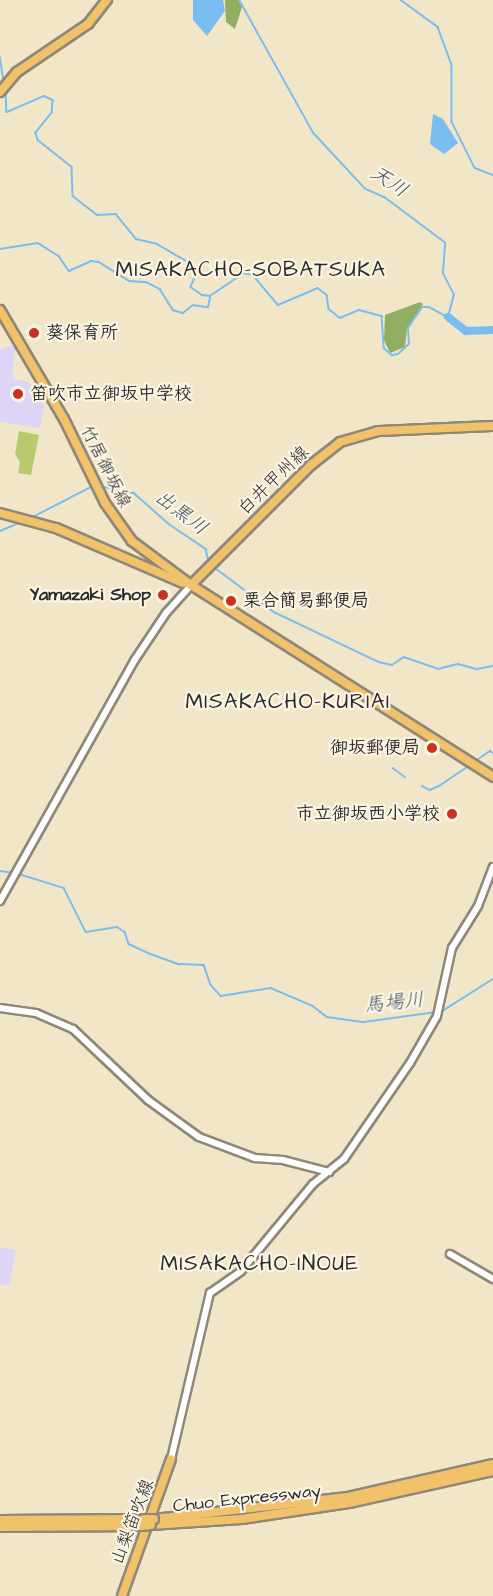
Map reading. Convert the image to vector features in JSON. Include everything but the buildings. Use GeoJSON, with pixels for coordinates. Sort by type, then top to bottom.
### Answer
{"type":"FeatureCollection","features":[{"type":"Feature","properties":{"kind":"highway","name":"Chuo Expressway"},"geometry":{"type":"LineString","coordinates":[[0,1520],[153,1522],[242,1519],[251,1514],[348,1497],[493,1464]]}},
{"type":"Feature","properties":{"kind":"highway","name":"Chuo Expressway"},"geometry":{"type":"LineString","coordinates":[[153,1522],[235,1512],[251,1514],[360,1501],[493,1471]]}},
{"type":"Feature","properties":{"kind":"highway","name":"Chuo Expressway"},"geometry":{"type":"LineString","coordinates":[[0,1527],[142,1522]]}},
{"type":"Feature","properties":{"kind":"main road"},"geometry":{"type":"LineString","coordinates":[[4,87],[88,24],[107,0]]}},
{"type":"Feature","properties":{"kind":"main road","name":"竹居御坂線"},"geometry":{"type":"LineString","coordinates":[[0,310],[64,419],[96,486],[132,542],[191,585]]}},
{"type":"Feature","properties":{"kind":"main road","name":"白井甲州線"},"geometry":{"type":"LineString","coordinates":[[191,585],[311,465],[340,442],[378,431],[493,426]]}},
{"type":"Feature","properties":{"kind":"main road"},"geometry":{"type":"LineString","coordinates":[[0,513],[30,519],[191,585],[493,777]]}},
{"type":"Feature","properties":{"kind":"main road","name":"山梨笛吹線"},"geometry":{"type":"LineString","coordinates":[[122,1596],[171,1459]]}},
{"type":"Feature","properties":{"kind":"street"},"geometry":{"type":"LineString","coordinates":[[0,901],[134,661],[166,613],[191,585]]}},
{"type":"Feature","properties":{"kind":"street"},"geometry":{"type":"LineString","coordinates":[[171,1459],[210,1293],[241,1272],[277,1224],[355,1146],[374,1111],[422,1045],[437,1012],[452,948],[478,906],[493,867]]}},
{"type":"Feature","properties":{"kind":"street"},"geometry":{"type":"LineString","coordinates":[[0,1008],[36,1013],[73,1029],[148,1100],[199,1137],[255,1158],[283,1160],[329,1172]]}},
{"type":"Feature","properties":{"kind":"street"},"geometry":{"type":"LineString","coordinates":[[450,1254],[493,1279]]}},
{"type":"Feature","properties":{"kind":"shaded area","name":"笛吹市立御坂中学校"},"geometry":{"type":"Polygon","coordinates":[[[16,344],[19,349],[14,352],[13,379],[29,382],[44,406],[40,428],[0,422],[0,350],[16,344]]]}},
{"type":"Feature","properties":{"kind":"shaded area"},"geometry":{"type":"Polygon","coordinates":[[[0,1247],[16,1250],[9,1286],[0,1285],[0,1247]]]}},
{"type":"Feature","properties":{"kind":"green space"},"geometry":{"type":"Polygon","coordinates":[[[225,0],[238,0],[242,7],[235,29],[226,22],[225,0]]]}},
{"type":"Feature","properties":{"kind":"green space"},"geometry":{"type":"Polygon","coordinates":[[[420,302],[423,304],[407,329],[405,347],[390,353],[384,340],[385,315],[420,302]]]}},
{"type":"Feature","properties":{"kind":"green space"},"geometry":{"type":"Polygon","coordinates":[[[19,431],[39,435],[31,475],[18,473],[20,462],[15,454],[19,431]]]}},
{"type":"Feature","properties":{"kind":"water"},"geometry":{"type":"Polygon","coordinates":[[[193,0],[223,0],[225,11],[207,36],[193,20],[193,0]]]}},
{"type":"Feature","properties":{"kind":"water"},"geometry":{"type":"Polygon","coordinates":[[[433,114],[443,119],[458,143],[444,154],[430,144],[433,114]]]}},
{"type":"Feature","properties":{"kind":"waterway"},"geometry":{"type":"LineString","coordinates":[[6,89],[7,112],[44,96],[53,100],[52,113],[36,133],[38,140],[72,167],[73,196],[97,215],[116,214],[136,239],[157,244],[191,264],[197,273],[191,287],[202,295],[210,296],[244,273],[253,275],[278,305],[318,288],[327,295],[329,309],[340,318],[359,310],[382,316],[384,348],[392,355],[398,354],[409,344],[408,328],[422,307],[429,307],[448,317],[454,295],[443,273],[445,243],[385,198],[365,189],[313,133],[239,0]]}},
{"type":"Feature","properties":{"kind":"waterway"},"geometry":{"type":"LineString","coordinates":[[401,0],[438,27],[452,65],[452,122],[475,168],[493,175]]}},
{"type":"Feature","properties":{"kind":"waterway"},"geometry":{"type":"LineString","coordinates":[[0,56],[4,81]]}},
{"type":"Feature","properties":{"kind":"waterway"},"geometry":{"type":"LineString","coordinates":[[0,249],[38,243],[59,256],[69,271],[91,261],[99,262],[130,281],[146,282],[160,289],[173,310],[183,313],[193,305],[208,307],[210,298]]}},
{"type":"Feature","properties":{"kind":"waterway","name":"天川"},"geometry":{"type":"LineString","coordinates":[[448,317],[466,331],[493,330]]}},
{"type":"Feature","properties":{"kind":"waterway","name":"出黒川"},"geometry":{"type":"LineString","coordinates":[[31,518],[93,486]]}},
{"type":"Feature","properties":{"kind":"waterway","name":"出黒川"},"geometry":{"type":"LineString","coordinates":[[100,486],[134,493],[169,524],[206,549],[209,562]]}},
{"type":"Feature","properties":{"kind":"waterway","name":"出黒川"},"geometry":{"type":"LineString","coordinates":[[0,531],[21,522]]}},
{"type":"Feature","properties":{"kind":"waterway","name":"出黒川"},"geometry":{"type":"LineString","coordinates":[[214,567],[274,612],[379,662],[392,665],[404,657],[438,669],[458,664],[477,669],[493,666]]}},
{"type":"Feature","properties":{"kind":"waterway"},"geometry":{"type":"LineString","coordinates":[[477,760],[490,751],[493,753]]}},
{"type":"Feature","properties":{"kind":"waterway"},"geometry":{"type":"LineString","coordinates":[[422,786],[430,790],[470,765]]}},
{"type":"Feature","properties":{"kind":"waterway"},"geometry":{"type":"LineString","coordinates":[[393,768],[405,777]]}},
{"type":"Feature","properties":{"kind":"waterway","name":"馬場川"},"geometry":{"type":"LineString","coordinates":[[0,871],[14,873]]}},
{"type":"Feature","properties":{"kind":"waterway","name":"馬場川"},"geometry":{"type":"LineString","coordinates":[[19,874],[64,888],[86,932],[117,927],[125,932],[129,944],[148,953],[179,964],[204,965],[211,985],[221,996],[271,988],[313,1006],[327,1017],[364,1022],[436,1012]]}},
{"type":"Feature","properties":{"kind":"waterway","name":"馬場川"},"geometry":{"type":"LineString","coordinates":[[441,1012],[493,979]]}},
{"type":"Feature","properties":{"kind":"place","name":"葵保育所"},"geometry":{"type":"Point","coordinates":[34,333]}},
{"type":"Feature","properties":{"kind":"place","name":"笛吹市立御坂中学校"},"geometry":{"type":"Point","coordinates":[18,394]}},
{"type":"Feature","properties":{"kind":"place","name":"Yamazaki Shop"},"geometry":{"type":"Point","coordinates":[163,595]}},
{"type":"Feature","properties":{"kind":"place","name":"栗合簡易郵便局"},"geometry":{"type":"Point","coordinates":[231,601]}},
{"type":"Feature","properties":{"kind":"place","name":"御坂郵便局"},"geometry":{"type":"Point","coordinates":[432,748]}},
{"type":"Feature","properties":{"kind":"place","name":"市立御坂西小学校"},"geometry":{"type":"Point","coordinates":[452,814]}},
{"type":"Feature","properties":{"kind":"district","name":"MISAKACHO-SOBATSUKA"},"geometry":{"type":"Point","coordinates":[251,270]}},
{"type":"Feature","properties":{"kind":"district","name":"MISAKACHO-KURIAI"},"geometry":{"type":"Point","coordinates":[288,702]}},
{"type":"Feature","properties":{"kind":"district","name":"MISAKACHO-INOUE"},"geometry":{"type":"Point","coordinates":[260,1264]}}]}
